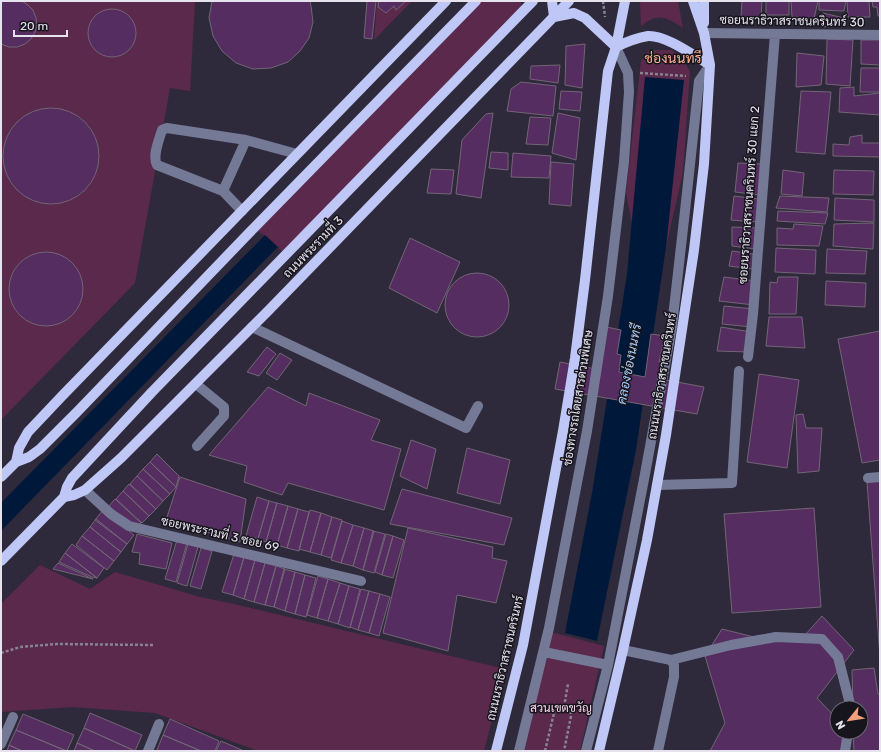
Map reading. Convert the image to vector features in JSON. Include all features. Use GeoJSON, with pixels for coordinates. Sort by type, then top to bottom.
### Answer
{"type":"FeatureCollection","features":[{"type":"Feature","properties":{"kind":"main road"},"geometry":{"type":"LineString","coordinates":[[16,462],[19,448],[28,432],[446,1]]}},
{"type":"Feature","properties":{"kind":"main road"},"geometry":{"type":"LineString","coordinates":[[1,477],[16,462],[29,457],[40,449],[78,411],[476,1]]}},
{"type":"Feature","properties":{"kind":"main road","name":"ถนนพระรามที่ 3"},"geometry":{"type":"LineString","coordinates":[[1,562],[64,497],[72,478],[152,392],[533,1]]}},
{"type":"Feature","properties":{"kind":"main road"},"geometry":{"type":"LineString","coordinates":[[552,1],[554,17],[574,13],[585,18],[616,48],[632,40],[650,36],[667,40],[710,64]]}},
{"type":"Feature","properties":{"kind":"main road","name":"ถนนพระรามที่ 3"},"geometry":{"type":"LineString","coordinates":[[64,497],[74,495],[85,490],[121,458],[252,327],[569,1]]}},
{"type":"Feature","properties":{"kind":"main road","name":"ถนนนราธิวาสราชนครินทร์"},"geometry":{"type":"LineString","coordinates":[[496,751],[523,645],[563,431],[575,358],[586,272],[608,71],[616,48],[625,1]]}},
{"type":"Feature","properties":{"kind":"main road","name":"ถนนนราธิวาสราชนครินทร์"},"geometry":{"type":"LineString","coordinates":[[599,751],[647,540],[683,330],[694,250],[704,164],[710,64],[704,33],[693,1]]}},
{"type":"Feature","properties":{"kind":"main road"},"geometry":{"type":"LineString","coordinates":[[704,1],[704,33]]}},
{"type":"Feature","properties":{"kind":"street","name":"ซอยนราธิวาสราชนครินทร์ 30"},"geometry":{"type":"LineString","coordinates":[[704,33],[880,35]]}},
{"type":"Feature","properties":{"kind":"street","name":"ซอยนราธิวาสราชนครินทร์ 30 แยก 2"},"geometry":{"type":"LineString","coordinates":[[748,357],[754,314],[775,34]]}},
{"type":"Feature","properties":{"kind":"street","name":"ช่องทางรถโดยสารด่วนพิเศษ"},"geometry":{"type":"LineString","coordinates":[[518,751],[544,652],[587,430],[608,296],[623,170],[629,92],[628,73],[616,48]]}},
{"type":"Feature","properties":{"kind":"street"},"geometry":{"type":"LineString","coordinates":[[586,751],[608,665],[672,326],[699,81],[710,64]]}},
{"type":"Feature","properties":{"kind":"street"},"geometry":{"type":"LineString","coordinates":[[242,211],[223,191],[157,166],[155,160],[157,146],[162,130],[167,128],[246,140],[297,154]]}},
{"type":"Feature","properties":{"kind":"street"},"geometry":{"type":"LineString","coordinates":[[223,191],[246,140]]}},
{"type":"Feature","properties":{"kind":"street"},"geometry":{"type":"LineString","coordinates":[[252,327],[466,428],[478,406]]}},
{"type":"Feature","properties":{"kind":"street"},"geometry":{"type":"LineString","coordinates":[[657,485],[732,483],[740,371]]}},
{"type":"Feature","properties":{"kind":"street"},"geometry":{"type":"LineString","coordinates":[[196,384],[224,407],[224,416],[197,446]]}},
{"type":"Feature","properties":{"kind":"street"},"geometry":{"type":"LineString","coordinates":[[868,478],[880,477]]}},
{"type":"Feature","properties":{"kind":"street","name":"ซอยพระรามที่ 3 ซอย 69"},"geometry":{"type":"LineString","coordinates":[[85,490],[111,514],[129,526],[361,581]]}},
{"type":"Feature","properties":{"kind":"street"},"geometry":{"type":"LineString","coordinates":[[623,650],[671,660],[731,645],[776,637],[822,639],[838,657],[849,700]]}},
{"type":"Feature","properties":{"kind":"street"},"geometry":{"type":"LineString","coordinates":[[544,652],[608,665]]}},
{"type":"Feature","properties":{"kind":"street"},"geometry":{"type":"LineString","coordinates":[[658,751],[674,677],[674,665],[671,660]]}},
{"type":"Feature","properties":{"kind":"street"},"geometry":{"type":"LineString","coordinates":[[1,744],[13,717]]}},
{"type":"Feature","properties":{"kind":"street"},"geometry":{"type":"LineString","coordinates":[[148,751],[160,724]]}},
{"type":"Feature","properties":{"kind":"street"},"geometry":{"type":"LineString","coordinates":[[845,751],[847,740]]}},
{"type":"Feature","properties":{"kind":"path"},"geometry":{"type":"LineString","coordinates":[[603,1],[605,17]]}},
{"type":"Feature","properties":{"kind":"path"},"geometry":{"type":"LineString","coordinates":[[636,73],[686,76]]}},
{"type":"Feature","properties":{"kind":"path"},"geometry":{"type":"LineString","coordinates":[[1,654],[20,647],[56,644],[153,645]]}},
{"type":"Feature","properties":{"kind":"path"},"geometry":{"type":"LineString","coordinates":[[564,707],[568,684]]}},
{"type":"Feature","properties":{"kind":"path"},"geometry":{"type":"LineString","coordinates":[[545,751],[555,708],[564,707],[571,712],[564,751]]}},
{"type":"Feature","properties":{"kind":"green space"},"geometry":{"type":"Polygon","coordinates":[[[1,1],[195,2],[190,91],[170,88],[135,283],[1,420],[1,1]]]}},
{"type":"Feature","properties":{"kind":"green space"},"geometry":{"type":"Polygon","coordinates":[[[377,1],[412,1],[374,40],[377,1]]]}},
{"type":"Feature","properties":{"kind":"green space"},"geometry":{"type":"Polygon","coordinates":[[[473,1],[521,1],[521,12],[290,247],[282,251],[252,226],[473,1]]]}},
{"type":"Feature","properties":{"kind":"green space"},"geometry":{"type":"Polygon","coordinates":[[[640,1],[678,1],[683,28],[672,21],[662,18],[652,19],[641,27],[640,1]]]}},
{"type":"Feature","properties":{"kind":"green space"},"geometry":{"type":"Polygon","coordinates":[[[649,50],[672,50],[684,62],[690,71],[683,172],[666,247],[632,225],[626,192],[641,61],[649,50]]]}},
{"type":"Feature","properties":{"kind":"green space"},"geometry":{"type":"Polygon","coordinates":[[[40,565],[90,589],[115,572],[200,597],[505,669],[484,751],[258,751],[155,713],[72,707],[1,712],[1,604],[40,565]]]}},
{"type":"Feature","properties":{"kind":"green space","name":"สวนเขตขวัญ"},"geometry":{"type":"Polygon","coordinates":[[[551,632],[604,646],[580,751],[522,751],[551,632]]]}},
{"type":"Feature","properties":{"kind":"water","name":"คลองช่องนนทรี"},"geometry":{"type":"Polygon","coordinates":[[[645,77],[684,80],[666,247],[636,450],[597,641],[565,633],[592,493],[627,274],[645,77]]]}},
{"type":"Feature","properties":{"kind":"water"},"geometry":{"type":"Polygon","coordinates":[[[265,235],[278,247],[1,531],[1,503],[265,235]]]}},
{"type":"Feature","properties":{"kind":"pier"},"geometry":{"type":"Polygon","coordinates":[[[265,233],[132,370],[130,369],[263,234],[265,233]]]}},
{"type":"Feature","properties":{"kind":"pier"},"geometry":{"type":"Polygon","coordinates":[[[279,246],[279,249],[146,385],[145,384],[279,246]]]}},
{"type":"Feature","properties":{"kind":"building"},"geometry":{"type":"Polygon","coordinates":[[[22,1],[33,10],[37,25],[31,39],[25,44],[17,47],[9,47],[1,44],[1,2],[22,1]]]}},
{"type":"Feature","properties":{"kind":"building"},"geometry":{"type":"Polygon","coordinates":[[[212,1],[310,1],[313,22],[309,38],[300,51],[288,62],[271,68],[253,69],[236,63],[222,51],[213,36],[209,18],[212,1]]]}},
{"type":"Feature","properties":{"kind":"building"},"geometry":{"type":"Polygon","coordinates":[[[367,1],[376,1],[372,39],[364,38],[367,1]]]}},
{"type":"Feature","properties":{"kind":"building"},"geometry":{"type":"Polygon","coordinates":[[[379,1],[406,1],[396,10],[394,6],[386,13],[378,7],[379,1]]]}},
{"type":"Feature","properties":{"kind":"building"},"geometry":{"type":"Polygon","coordinates":[[[742,1],[762,1],[761,18],[741,17],[742,1]]]}},
{"type":"Feature","properties":{"kind":"building"},"geometry":{"type":"Polygon","coordinates":[[[766,1],[789,1],[789,15],[766,15],[766,1]]]}},
{"type":"Feature","properties":{"kind":"building"},"geometry":{"type":"Polygon","coordinates":[[[791,1],[818,1],[814,19],[792,17],[791,1]]]}},
{"type":"Feature","properties":{"kind":"building"},"geometry":{"type":"Polygon","coordinates":[[[819,1],[846,1],[844,11],[819,10],[819,1]]]}},
{"type":"Feature","properties":{"kind":"building"},"geometry":{"type":"Polygon","coordinates":[[[847,1],[869,1],[870,17],[848,17],[847,1]]]}},
{"type":"Feature","properties":{"kind":"building"},"geometry":{"type":"Polygon","coordinates":[[[872,1],[880,1],[880,16],[878,16],[877,7],[873,7],[872,1]]]}},
{"type":"Feature","properties":{"kind":"building"},"geometry":{"type":"Polygon","coordinates":[[[107,9],[117,9],[129,16],[136,28],[136,38],[129,50],[117,57],[107,57],[99,53],[92,46],[88,38],[88,28],[92,20],[99,13],[107,9]]]}},
{"type":"Feature","properties":{"kind":"building"},"geometry":{"type":"Polygon","coordinates":[[[823,13],[844,18],[843,23],[824,27],[823,13]]]}},
{"type":"Feature","properties":{"kind":"building"},"geometry":{"type":"Polygon","coordinates":[[[827,39],[853,40],[850,86],[826,84],[827,39]]]}},
{"type":"Feature","properties":{"kind":"building"},"geometry":{"type":"Polygon","coordinates":[[[861,40],[880,40],[880,65],[861,64],[861,40]]]}},
{"type":"Feature","properties":{"kind":"building"},"geometry":{"type":"Polygon","coordinates":[[[585,44],[582,88],[565,85],[566,46],[585,44]]]}},
{"type":"Feature","properties":{"kind":"building"},"geometry":{"type":"Polygon","coordinates":[[[797,53],[824,56],[821,85],[796,87],[797,53]]]}},
{"type":"Feature","properties":{"kind":"building"},"geometry":{"type":"Polygon","coordinates":[[[560,65],[558,83],[530,79],[531,66],[560,65]]]}},
{"type":"Feature","properties":{"kind":"building"},"geometry":{"type":"Polygon","coordinates":[[[861,68],[880,68],[880,92],[860,92],[861,68]]]}},
{"type":"Feature","properties":{"kind":"building"},"geometry":{"type":"Polygon","coordinates":[[[521,82],[556,86],[553,116],[507,111],[511,89],[521,82]]]}},
{"type":"Feature","properties":{"kind":"building"},"geometry":{"type":"Polygon","coordinates":[[[854,87],[854,96],[880,93],[880,115],[839,112],[840,88],[854,87]]]}},
{"type":"Feature","properties":{"kind":"building"},"geometry":{"type":"Polygon","coordinates":[[[561,91],[582,92],[580,111],[559,109],[561,91]]]}},
{"type":"Feature","properties":{"kind":"building"},"geometry":{"type":"Polygon","coordinates":[[[801,91],[831,92],[825,154],[796,152],[801,91]]]}},
{"type":"Feature","properties":{"kind":"building"},"geometry":{"type":"Polygon","coordinates":[[[42,108],[60,108],[70,111],[78,116],[91,129],[96,137],[99,147],[99,165],[96,175],[85,190],[78,196],[70,201],[60,204],[42,204],[32,201],[24,196],[11,183],[6,175],[3,165],[3,147],[6,137],[11,129],[24,116],[32,111],[42,108]]]}},
{"type":"Feature","properties":{"kind":"building"},"geometry":{"type":"Polygon","coordinates":[[[493,113],[481,198],[456,194],[462,140],[486,114],[493,113]]]}},
{"type":"Feature","properties":{"kind":"building"},"geometry":{"type":"Polygon","coordinates":[[[558,113],[580,118],[576,160],[552,153],[558,113]]]}},
{"type":"Feature","properties":{"kind":"building"},"geometry":{"type":"Polygon","coordinates":[[[530,117],[551,118],[548,145],[526,144],[530,117]]]}},
{"type":"Feature","properties":{"kind":"building"},"geometry":{"type":"Polygon","coordinates":[[[862,135],[862,143],[880,143],[880,157],[833,156],[833,144],[849,145],[850,137],[862,135]]]}},
{"type":"Feature","properties":{"kind":"building"},"geometry":{"type":"Polygon","coordinates":[[[491,152],[508,153],[508,170],[489,168],[491,152]]]}},
{"type":"Feature","properties":{"kind":"building"},"geometry":{"type":"Polygon","coordinates":[[[513,153],[551,156],[549,178],[511,177],[513,153]]]}},
{"type":"Feature","properties":{"kind":"building"},"geometry":{"type":"Polygon","coordinates":[[[551,162],[574,164],[571,206],[549,204],[551,162]]]}},
{"type":"Feature","properties":{"kind":"building"},"geometry":{"type":"Polygon","coordinates":[[[738,163],[762,164],[760,195],[735,192],[738,163]]]}},
{"type":"Feature","properties":{"kind":"building"},"geometry":{"type":"Polygon","coordinates":[[[431,169],[454,170],[451,194],[427,193],[431,169]]]}},
{"type":"Feature","properties":{"kind":"building"},"geometry":{"type":"Polygon","coordinates":[[[783,170],[804,173],[802,196],[781,194],[783,170]]]}},
{"type":"Feature","properties":{"kind":"building"},"geometry":{"type":"Polygon","coordinates":[[[834,170],[874,171],[873,195],[833,194],[834,170]]]}},
{"type":"Feature","properties":{"kind":"building"},"geometry":{"type":"Polygon","coordinates":[[[734,196],[759,199],[757,222],[731,220],[734,196]]]}},
{"type":"Feature","properties":{"kind":"building"},"geometry":{"type":"Polygon","coordinates":[[[780,196],[829,198],[827,212],[776,208],[780,196]]]}},
{"type":"Feature","properties":{"kind":"building"},"geometry":{"type":"Polygon","coordinates":[[[835,198],[874,200],[874,222],[834,220],[835,198]]]}},
{"type":"Feature","properties":{"kind":"building"},"geometry":{"type":"Polygon","coordinates":[[[778,211],[828,213],[825,224],[777,221],[778,211]]]}},
{"type":"Feature","properties":{"kind":"building"},"geometry":{"type":"Polygon","coordinates":[[[874,223],[873,249],[833,246],[834,224],[874,223]]]}},
{"type":"Feature","properties":{"kind":"building"},"geometry":{"type":"Polygon","coordinates":[[[794,224],[823,226],[819,246],[777,245],[777,228],[793,229],[794,224]]]}},
{"type":"Feature","properties":{"kind":"building"},"geometry":{"type":"Polygon","coordinates":[[[732,227],[760,228],[756,249],[732,246],[732,227]]]}},
{"type":"Feature","properties":{"kind":"building"},"geometry":{"type":"Polygon","coordinates":[[[410,238],[460,262],[437,313],[389,288],[410,238]]]}},
{"type":"Feature","properties":{"kind":"building"},"geometry":{"type":"Polygon","coordinates":[[[776,248],[816,250],[815,274],[775,272],[776,248]]]}},
{"type":"Feature","properties":{"kind":"building"},"geometry":{"type":"Polygon","coordinates":[[[827,249],[867,251],[865,274],[826,273],[827,249]]]}},
{"type":"Feature","properties":{"kind":"building"},"geometry":{"type":"Polygon","coordinates":[[[732,251],[753,254],[753,269],[729,266],[732,251]]]}},
{"type":"Feature","properties":{"kind":"building"},"geometry":{"type":"Polygon","coordinates":[[[46,252],[60,255],[72,263],[80,275],[83,289],[80,303],[72,315],[60,323],[46,326],[32,323],[20,315],[12,303],[9,289],[12,275],[20,263],[32,255],[46,252]]]}},
{"type":"Feature","properties":{"kind":"building"},"geometry":{"type":"Polygon","coordinates":[[[471,273],[483,273],[500,282],[507,293],[509,305],[507,317],[500,328],[483,337],[471,337],[459,332],[450,323],[445,311],[445,299],[450,287],[459,278],[471,273]]]}},
{"type":"Feature","properties":{"kind":"building"},"geometry":{"type":"Polygon","coordinates":[[[724,277],[756,281],[754,305],[719,301],[724,277]]]}},
{"type":"Feature","properties":{"kind":"building"},"geometry":{"type":"Polygon","coordinates":[[[778,277],[798,277],[796,314],[769,314],[770,282],[777,283],[778,277]]]}},
{"type":"Feature","properties":{"kind":"building"},"geometry":{"type":"Polygon","coordinates":[[[826,281],[866,283],[865,307],[825,305],[826,281]]]}},
{"type":"Feature","properties":{"kind":"building"},"geometry":{"type":"Polygon","coordinates":[[[724,306],[754,309],[752,327],[722,324],[724,306]]]}},
{"type":"Feature","properties":{"kind":"building"},"geometry":{"type":"Polygon","coordinates":[[[769,317],[802,317],[805,348],[766,346],[769,317]]]}},
{"type":"Feature","properties":{"kind":"building"},"geometry":{"type":"Polygon","coordinates":[[[606,327],[621,330],[617,354],[621,355],[619,372],[645,377],[651,334],[665,336],[659,362],[670,364],[666,380],[704,387],[697,414],[555,389],[560,362],[596,369],[606,327]]]}},
{"type":"Feature","properties":{"kind":"building"},"geometry":{"type":"Polygon","coordinates":[[[721,327],[751,332],[749,352],[717,351],[721,327]]]}},
{"type":"Feature","properties":{"kind":"building"},"geometry":{"type":"Polygon","coordinates":[[[880,331],[880,460],[862,463],[838,339],[880,331]]]}},
{"type":"Feature","properties":{"kind":"building"},"geometry":{"type":"Polygon","coordinates":[[[267,347],[276,354],[259,376],[247,372],[267,347]]]}},
{"type":"Feature","properties":{"kind":"building"},"geometry":{"type":"Polygon","coordinates":[[[280,353],[292,360],[277,380],[266,373],[280,353]]]}},
{"type":"Feature","properties":{"kind":"building"},"geometry":{"type":"Polygon","coordinates":[[[759,374],[799,380],[787,468],[747,462],[759,374]]]}},
{"type":"Feature","properties":{"kind":"building"},"geometry":{"type":"Polygon","coordinates":[[[268,387],[306,406],[309,393],[380,420],[371,440],[401,449],[384,510],[288,483],[282,495],[244,482],[247,466],[209,455],[268,387]]]}},
{"type":"Feature","properties":{"kind":"building"},"geometry":{"type":"Polygon","coordinates":[[[803,414],[806,428],[822,428],[819,471],[798,473],[796,415],[803,414]]]}},
{"type":"Feature","properties":{"kind":"building"},"geometry":{"type":"Polygon","coordinates":[[[411,440],[436,449],[427,489],[400,476],[411,440]]]}},
{"type":"Feature","properties":{"kind":"building"},"geometry":{"type":"Polygon","coordinates":[[[467,448],[510,460],[500,504],[457,493],[467,448]]]}},
{"type":"Feature","properties":{"kind":"building"},"geometry":{"type":"Polygon","coordinates":[[[157,454],[179,476],[176,487],[150,462],[157,454]]]}},
{"type":"Feature","properties":{"kind":"building"},"geometry":{"type":"Polygon","coordinates":[[[150,462],[176,487],[170,494],[143,469],[150,462]]]}},
{"type":"Feature","properties":{"kind":"building"},"geometry":{"type":"Polygon","coordinates":[[[143,469],[170,494],[163,501],[137,476],[143,469]]]}},
{"type":"Feature","properties":{"kind":"building"},"geometry":{"type":"Polygon","coordinates":[[[137,476],[163,501],[156,509],[130,484],[137,476]]]}},
{"type":"Feature","properties":{"kind":"building"},"geometry":{"type":"Polygon","coordinates":[[[180,477],[246,499],[240,542],[166,520],[180,477]]]}},
{"type":"Feature","properties":{"kind":"building"},"geometry":{"type":"Polygon","coordinates":[[[880,481],[880,657],[867,482],[880,481]]]}},
{"type":"Feature","properties":{"kind":"building"},"geometry":{"type":"Polygon","coordinates":[[[129,484],[156,509],[149,516],[123,491],[129,484]]]}},
{"type":"Feature","properties":{"kind":"building"},"geometry":{"type":"Polygon","coordinates":[[[402,489],[512,518],[504,545],[390,524],[402,489]]]}},
{"type":"Feature","properties":{"kind":"building"},"geometry":{"type":"Polygon","coordinates":[[[123,491],[149,516],[142,523],[116,499],[123,491]]]}},
{"type":"Feature","properties":{"kind":"building"},"geometry":{"type":"Polygon","coordinates":[[[257,497],[269,501],[258,539],[246,536],[257,497]]]}},
{"type":"Feature","properties":{"kind":"building"},"geometry":{"type":"Polygon","coordinates":[[[115,499],[141,523],[138,527],[129,525],[109,506],[115,499]]]}},
{"type":"Feature","properties":{"kind":"building"},"geometry":{"type":"Polygon","coordinates":[[[269,501],[277,503],[266,542],[258,539],[269,501]]]}},
{"type":"Feature","properties":{"kind":"building"},"geometry":{"type":"Polygon","coordinates":[[[277,503],[288,506],[277,545],[266,542],[277,503]]]}},
{"type":"Feature","properties":{"kind":"building"},"geometry":{"type":"Polygon","coordinates":[[[288,506],[298,509],[287,548],[277,545],[288,506]]]}},
{"type":"Feature","properties":{"kind":"building"},"geometry":{"type":"Polygon","coordinates":[[[814,508],[821,607],[732,613],[724,514],[814,508]]]}},
{"type":"Feature","properties":{"kind":"building"},"geometry":{"type":"Polygon","coordinates":[[[298,509],[309,512],[299,551],[287,548],[298,509]]]}},
{"type":"Feature","properties":{"kind":"building"},"geometry":{"type":"Polygon","coordinates":[[[103,510],[134,535],[127,544],[95,520],[103,510]]]}},
{"type":"Feature","properties":{"kind":"building"},"geometry":{"type":"Polygon","coordinates":[[[310,510],[321,513],[310,552],[299,549],[310,510]]]}},
{"type":"Feature","properties":{"kind":"building"},"geometry":{"type":"Polygon","coordinates":[[[321,513],[332,517],[321,555],[310,552],[321,513]]]}},
{"type":"Feature","properties":{"kind":"building"},"geometry":{"type":"Polygon","coordinates":[[[332,517],[342,520],[331,558],[321,555],[332,517]]]}},
{"type":"Feature","properties":{"kind":"building"},"geometry":{"type":"Polygon","coordinates":[[[96,519],[127,544],[121,552],[90,527],[96,519]]]}},
{"type":"Feature","properties":{"kind":"building"},"geometry":{"type":"Polygon","coordinates":[[[342,521],[353,525],[341,563],[331,560],[342,521]]]}},
{"type":"Feature","properties":{"kind":"building"},"geometry":{"type":"Polygon","coordinates":[[[353,525],[364,528],[353,566],[341,563],[353,525]]]}},
{"type":"Feature","properties":{"kind":"building"},"geometry":{"type":"Polygon","coordinates":[[[90,527],[121,552],[114,561],[82,536],[90,527]]]}},
{"type":"Feature","properties":{"kind":"building"},"geometry":{"type":"Polygon","coordinates":[[[364,528],[374,531],[363,570],[353,566],[364,528]]]}},
{"type":"Feature","properties":{"kind":"building"},"geometry":{"type":"Polygon","coordinates":[[[408,528],[493,547],[492,558],[507,561],[496,603],[457,595],[448,651],[383,633],[408,528]]]}},
{"type":"Feature","properties":{"kind":"building"},"geometry":{"type":"Polygon","coordinates":[[[373,531],[385,534],[374,573],[363,570],[373,531]]]}},
{"type":"Feature","properties":{"kind":"building"},"geometry":{"type":"Polygon","coordinates":[[[137,534],[172,543],[166,569],[139,564],[140,553],[132,552],[137,534]]]}},
{"type":"Feature","properties":{"kind":"building"},"geometry":{"type":"Polygon","coordinates":[[[386,534],[393,536],[382,575],[375,572],[386,534]]]}},
{"type":"Feature","properties":{"kind":"building"},"geometry":{"type":"Polygon","coordinates":[[[82,536],[114,561],[107,570],[76,545],[82,536]]]}},
{"type":"Feature","properties":{"kind":"building"},"geometry":{"type":"Polygon","coordinates":[[[393,536],[404,540],[393,578],[382,575],[393,536]]]}},
{"type":"Feature","properties":{"kind":"building"},"geometry":{"type":"Polygon","coordinates":[[[177,540],[187,543],[176,582],[165,579],[177,540]]]}},
{"type":"Feature","properties":{"kind":"building"},"geometry":{"type":"Polygon","coordinates":[[[72,544],[104,568],[97,578],[65,553],[72,544]]]}},
{"type":"Feature","properties":{"kind":"building"},"geometry":{"type":"Polygon","coordinates":[[[188,544],[198,547],[187,586],[177,583],[188,544]]]}},
{"type":"Feature","properties":{"kind":"building"},"geometry":{"type":"Polygon","coordinates":[[[201,548],[212,551],[201,589],[190,586],[201,548]]]}},
{"type":"Feature","properties":{"kind":"building"},"geometry":{"type":"Polygon","coordinates":[[[65,553],[97,578],[59,562],[65,553]]]}},
{"type":"Feature","properties":{"kind":"building"},"geometry":{"type":"Polygon","coordinates":[[[234,554],[244,557],[233,595],[222,592],[234,554]]]}},
{"type":"Feature","properties":{"kind":"building"},"geometry":{"type":"Polygon","coordinates":[[[244,557],[255,560],[244,599],[233,595],[244,557]]]}},
{"type":"Feature","properties":{"kind":"building"},"geometry":{"type":"Polygon","coordinates":[[[255,560],[265,563],[254,602],[244,599],[255,560]]]}},
{"type":"Feature","properties":{"kind":"building"},"geometry":{"type":"Polygon","coordinates":[[[58,563],[93,579],[53,569],[58,563]]]}},
{"type":"Feature","properties":{"kind":"building"},"geometry":{"type":"Polygon","coordinates":[[[265,563],[276,566],[265,605],[254,602],[265,563]]]}},
{"type":"Feature","properties":{"kind":"building"},"geometry":{"type":"Polygon","coordinates":[[[276,566],[285,569],[274,607],[265,605],[276,566]]]}},
{"type":"Feature","properties":{"kind":"building"},"geometry":{"type":"Polygon","coordinates":[[[284,569],[295,572],[285,611],[274,607],[284,569]]]}},
{"type":"Feature","properties":{"kind":"building"},"geometry":{"type":"Polygon","coordinates":[[[295,572],[305,575],[295,614],[285,611],[295,572]]]}},
{"type":"Feature","properties":{"kind":"building"},"geometry":{"type":"Polygon","coordinates":[[[305,575],[316,578],[306,617],[295,614],[305,575]]]}},
{"type":"Feature","properties":{"kind":"building"},"geometry":{"type":"Polygon","coordinates":[[[318,576],[328,579],[317,618],[307,615],[318,576]]]}},
{"type":"Feature","properties":{"kind":"building"},"geometry":{"type":"Polygon","coordinates":[[[328,579],[340,583],[328,621],[317,618],[328,579]]]}},
{"type":"Feature","properties":{"kind":"building"},"geometry":{"type":"Polygon","coordinates":[[[340,583],[349,586],[338,624],[328,621],[340,583]]]}},
{"type":"Feature","properties":{"kind":"building"},"geometry":{"type":"Polygon","coordinates":[[[349,586],[360,589],[350,628],[338,624],[349,586]]]}},
{"type":"Feature","properties":{"kind":"building"},"geometry":{"type":"Polygon","coordinates":[[[361,589],[369,591],[358,630],[350,627],[361,589]]]}},
{"type":"Feature","properties":{"kind":"building"},"geometry":{"type":"Polygon","coordinates":[[[369,591],[380,594],[369,633],[358,630],[369,591]]]}},
{"type":"Feature","properties":{"kind":"building"},"geometry":{"type":"Polygon","coordinates":[[[380,594],[390,597],[379,636],[369,633],[380,594]]]}},
{"type":"Feature","properties":{"kind":"building"},"geometry":{"type":"Polygon","coordinates":[[[822,616],[854,650],[817,698],[829,711],[829,740],[848,740],[848,751],[710,751],[725,723],[705,656],[722,629],[754,637],[805,635],[822,616]]]}},
{"type":"Feature","properties":{"kind":"building"},"geometry":{"type":"Polygon","coordinates":[[[874,668],[878,694],[880,695],[880,751],[854,751],[853,740],[869,740],[869,700],[853,700],[852,670],[874,668]]]}},
{"type":"Feature","properties":{"kind":"building"},"geometry":{"type":"Polygon","coordinates":[[[90,713],[142,735],[135,751],[84,728],[90,713]]]}},
{"type":"Feature","properties":{"kind":"building"},"geometry":{"type":"Polygon","coordinates":[[[23,714],[74,735],[67,751],[16,730],[23,714]]]}},
{"type":"Feature","properties":{"kind":"building"},"geometry":{"type":"Polygon","coordinates":[[[170,719],[219,741],[215,751],[201,751],[163,735],[170,719]]]}},
{"type":"Feature","properties":{"kind":"building"},"geometry":{"type":"Polygon","coordinates":[[[84,728],[135,751],[95,751],[77,743],[84,728]]]}},
{"type":"Feature","properties":{"kind":"building"},"geometry":{"type":"Polygon","coordinates":[[[16,730],[66,751],[22,751],[9,745],[16,730]]]}},
{"type":"Feature","properties":{"kind":"building"},"geometry":{"type":"Polygon","coordinates":[[[163,735],[201,751],[157,750],[163,735]]]}},
{"type":"Feature","properties":{"kind":"building"},"geometry":{"type":"Polygon","coordinates":[[[221,741],[244,751],[216,751],[221,741]]]}},
{"type":"Feature","properties":{"kind":"building"},"geometry":{"type":"Polygon","coordinates":[[[77,743],[95,751],[74,751],[77,743]]]}},
{"type":"Feature","properties":{"kind":"building"},"geometry":{"type":"Polygon","coordinates":[[[9,745],[22,751],[7,751],[9,745]]]}},
{"type":"Feature","properties":{"kind":"district","name":"ช่องนนทรี"},"geometry":{"type":"Point","coordinates":[673,58]}}]}
